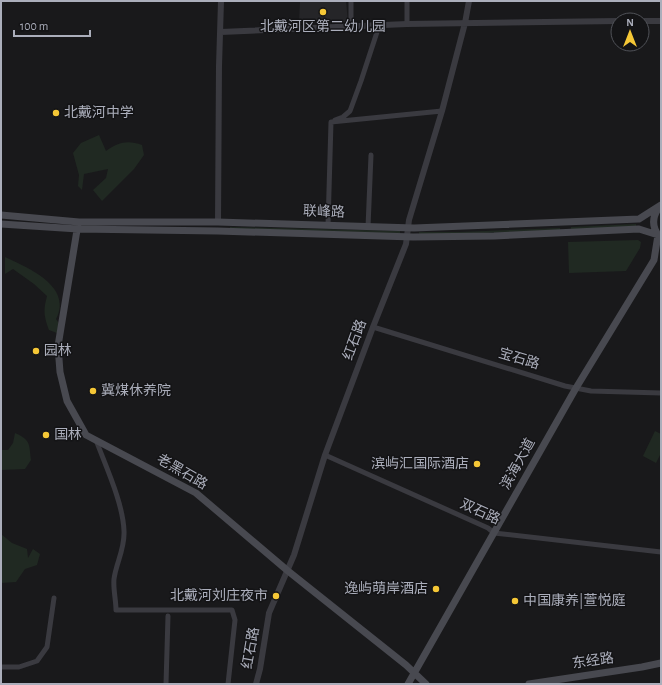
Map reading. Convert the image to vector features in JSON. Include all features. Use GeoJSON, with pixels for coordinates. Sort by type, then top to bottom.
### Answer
{"type":"FeatureCollection","features":[{"type":"Feature","properties":{"kind":"main road","name":"联峰路"},"geometry":{"type":"LineString","coordinates":[[1,215],[78,225],[218,222],[409,228],[639,219],[661,206]]}},
{"type":"Feature","properties":{"kind":"main road"},"geometry":{"type":"LineString","coordinates":[[654,260],[659,236],[653,222],[657,210],[661,206]]}},
{"type":"Feature","properties":{"kind":"main road","name":"联峰路"},"geometry":{"type":"LineString","coordinates":[[1,224],[78,225],[407,237],[494,236],[639,229],[659,236]]}},
{"type":"Feature","properties":{"kind":"main road","name":"老黑石路"},"geometry":{"type":"LineString","coordinates":[[78,225],[58,346],[60,372],[67,401],[86,435],[196,493],[426,684]]}},
{"type":"Feature","properties":{"kind":"main road"},"geometry":{"type":"LineString","coordinates":[[654,260],[661,256]]}},
{"type":"Feature","properties":{"kind":"main road","name":"滨海大道"},"geometry":{"type":"LineString","coordinates":[[408,684],[576,388],[654,260]]}},
{"type":"Feature","properties":{"kind":"main road","name":"东经路"},"geometry":{"type":"LineString","coordinates":[[529,684],[661,663]]}},
{"type":"Feature","properties":{"kind":"street"},"geometry":{"type":"LineString","coordinates":[[218,231],[221,1]]}},
{"type":"Feature","properties":{"kind":"street"},"geometry":{"type":"LineString","coordinates":[[351,1],[351,27]]}},
{"type":"Feature","properties":{"kind":"street"},"geometry":{"type":"LineString","coordinates":[[407,1],[407,24]]}},
{"type":"Feature","properties":{"kind":"street","name":"红石路"},"geometry":{"type":"LineString","coordinates":[[256,684],[269,613],[294,555],[325,455],[406,244],[409,220],[442,111],[465,23],[469,1]]}},
{"type":"Feature","properties":{"kind":"street"},"geometry":{"type":"LineString","coordinates":[[221,32],[407,24],[610,21]]}},
{"type":"Feature","properties":{"kind":"street"},"geometry":{"type":"LineString","coordinates":[[650,21],[661,21]]}},
{"type":"Feature","properties":{"kind":"street"},"geometry":{"type":"LineString","coordinates":[[331,122],[343,117],[350,111],[362,81],[379,26]]}},
{"type":"Feature","properties":{"kind":"street"},"geometry":{"type":"LineString","coordinates":[[331,122],[442,111]]}},
{"type":"Feature","properties":{"kind":"street"},"geometry":{"type":"LineString","coordinates":[[328,225],[331,122]]}},
{"type":"Feature","properties":{"kind":"street"},"geometry":{"type":"LineString","coordinates":[[368,227],[371,155]]}},
{"type":"Feature","properties":{"kind":"street","name":"宝石路"},"geometry":{"type":"LineString","coordinates":[[373,327],[565,386],[591,391],[661,393]]}},
{"type":"Feature","properties":{"kind":"street"},"geometry":{"type":"LineString","coordinates":[[96,440],[114,489],[121,513],[124,531],[123,548],[114,579],[116,610],[232,610],[235,620],[228,684]]}},
{"type":"Feature","properties":{"kind":"street","name":"双石路"},"geometry":{"type":"LineString","coordinates":[[325,455],[488,528],[494,533],[661,552]]}},
{"type":"Feature","properties":{"kind":"street"},"geometry":{"type":"LineString","coordinates":[[1,667],[19,667],[36,661],[47,647],[54,598]]}},
{"type":"Feature","properties":{"kind":"street"},"geometry":{"type":"LineString","coordinates":[[166,684],[168,616]]}},
{"type":"Feature","properties":{"kind":"shaded area","name":"北戴河区第二幼儿园"},"geometry":{"type":"Polygon","coordinates":[[[300,1],[346,1],[348,22],[299,24],[300,1]]]}},
{"type":"Feature","properties":{"kind":"shaded area"},"geometry":{"type":"Polygon","coordinates":[[[99,135],[106,151],[119,144],[128,142],[142,145],[144,155],[134,169],[102,201],[93,190],[106,178],[108,169],[84,174],[82,190],[78,186],[79,175],[73,153],[81,143],[99,135]]]}},
{"type":"Feature","properties":{"kind":"shaded area"},"geometry":{"type":"Polygon","coordinates":[[[636,224],[636,227],[571,230],[571,227],[636,224]]]}},
{"type":"Feature","properties":{"kind":"shaded area"},"geometry":{"type":"Polygon","coordinates":[[[230,227],[400,231],[400,234],[230,230],[230,227]]]}},
{"type":"Feature","properties":{"kind":"shaded area"},"geometry":{"type":"Polygon","coordinates":[[[560,228],[560,230],[419,234],[419,232],[560,228]]]}},
{"type":"Feature","properties":{"kind":"shaded area"},"geometry":{"type":"Polygon","coordinates":[[[638,240],[641,242],[640,248],[626,271],[569,273],[568,242],[638,240]]]}},
{"type":"Feature","properties":{"kind":"shaded area"},"geometry":{"type":"Polygon","coordinates":[[[5,257],[36,273],[46,280],[53,288],[58,297],[60,307],[56,319],[60,325],[57,333],[49,330],[46,321],[45,306],[47,296],[34,284],[13,269],[5,274],[5,257]]]}},
{"type":"Feature","properties":{"kind":"shaded area"},"geometry":{"type":"Polygon","coordinates":[[[655,431],[661,434],[661,453],[656,463],[643,456],[655,431]]]}},
{"type":"Feature","properties":{"kind":"shaded area"},"geometry":{"type":"Polygon","coordinates":[[[15,433],[27,440],[31,460],[25,469],[1,470],[1,450],[8,450],[13,443],[15,433]]]}},
{"type":"Feature","properties":{"kind":"shaded area"},"geometry":{"type":"Polygon","coordinates":[[[1,534],[12,543],[27,549],[28,558],[33,549],[40,554],[37,565],[25,569],[16,582],[1,583],[1,534]]]}},
{"type":"Feature","properties":{"kind":"place","name":"北戴河区第二幼儿园"},"geometry":{"type":"Point","coordinates":[323,12]}},
{"type":"Feature","properties":{"kind":"place","name":"北戴河中学"},"geometry":{"type":"Point","coordinates":[56,113]}},
{"type":"Feature","properties":{"kind":"place","name":"园林"},"geometry":{"type":"Point","coordinates":[36,351]}},
{"type":"Feature","properties":{"kind":"place","name":"冀煤休养院"},"geometry":{"type":"Point","coordinates":[93,391]}},
{"type":"Feature","properties":{"kind":"place","name":"国林"},"geometry":{"type":"Point","coordinates":[46,435]}},
{"type":"Feature","properties":{"kind":"place","name":"滨屿汇国际酒店"},"geometry":{"type":"Point","coordinates":[477,464]}},
{"type":"Feature","properties":{"kind":"place","name":"逸屿萌岸酒店"},"geometry":{"type":"Point","coordinates":[436,589]}},
{"type":"Feature","properties":{"kind":"place","name":"北戴河刘庄夜市"},"geometry":{"type":"Point","coordinates":[276,596]}},
{"type":"Feature","properties":{"kind":"place","name":"中国康养|萱悦庭"},"geometry":{"type":"Point","coordinates":[515,601]}}]}
